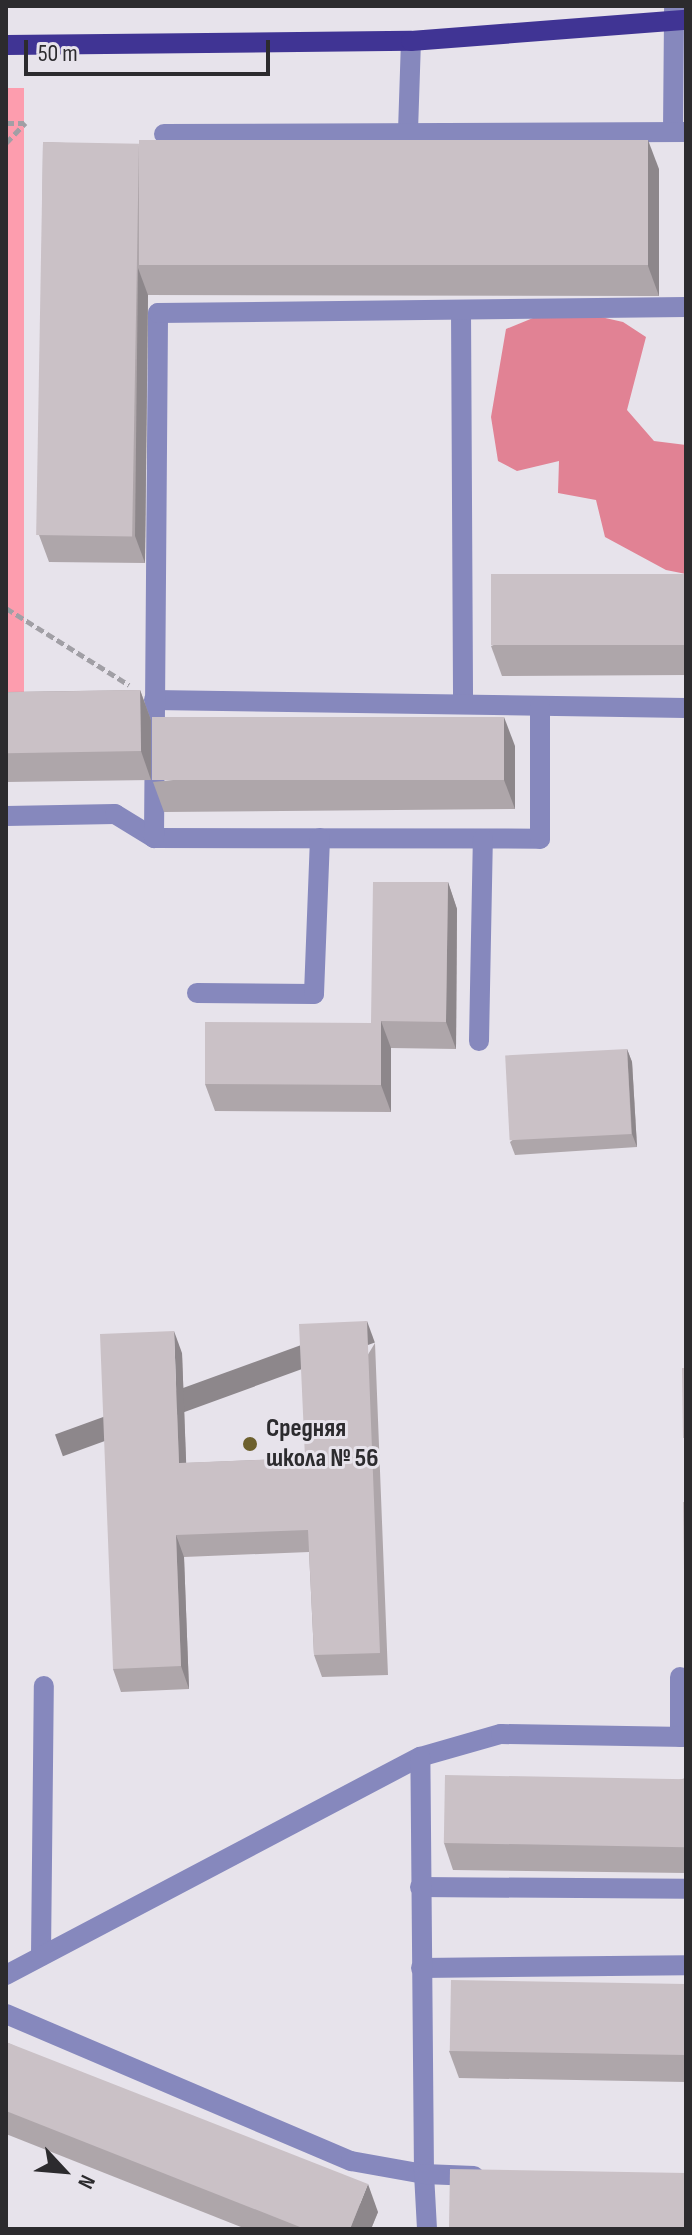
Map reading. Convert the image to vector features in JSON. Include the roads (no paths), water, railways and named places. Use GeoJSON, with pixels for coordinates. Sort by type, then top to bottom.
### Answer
{"type":"FeatureCollection","features":[{"type":"Feature","properties":{"kind":"main road"},"geometry":{"type":"LineString","coordinates":[[6,45],[411,41],[678,16]]}},
{"type":"Feature","properties":{"kind":"lane"},"geometry":{"type":"LineString","coordinates":[[164,134],[680,132],[678,16]]}},
{"type":"Feature","properties":{"kind":"lane"},"geometry":{"type":"LineString","coordinates":[[408,131],[411,41]]}},
{"type":"Feature","properties":{"kind":"lane"},"geometry":{"type":"LineString","coordinates":[[154,838],[158,313],[686,307]]}},
{"type":"Feature","properties":{"kind":"lane"},"geometry":{"type":"LineString","coordinates":[[461,310],[463,702]]}},
{"type":"Feature","properties":{"kind":"lane"},"geometry":{"type":"LineString","coordinates":[[154,700],[463,702],[686,708]]}},
{"type":"Feature","properties":{"kind":"lane"},"geometry":{"type":"LineString","coordinates":[[6,816],[115,814],[154,838],[540,839],[540,706]]}},
{"type":"Feature","properties":{"kind":"lane"},"geometry":{"type":"LineString","coordinates":[[197,993],[314,994],[320,838]]}},
{"type":"Feature","properties":{"kind":"lane"},"geometry":{"type":"LineString","coordinates":[[479,1041],[483,839]]}},
{"type":"Feature","properties":{"kind":"lane"},"geometry":{"type":"LineString","coordinates":[[6,1975],[420,1757],[501,1734],[683,1737],[680,1677]]}},
{"type":"Feature","properties":{"kind":"lane"},"geometry":{"type":"LineString","coordinates":[[41,1956],[44,1686]]}},
{"type":"Feature","properties":{"kind":"lane"},"geometry":{"type":"LineString","coordinates":[[420,1757],[427,2229]]}},
{"type":"Feature","properties":{"kind":"lane"},"geometry":{"type":"LineString","coordinates":[[420,1887],[686,1889]]}},
{"type":"Feature","properties":{"kind":"lane"},"geometry":{"type":"LineString","coordinates":[[421,1968],[686,1965]]}},
{"type":"Feature","properties":{"kind":"lane"},"geometry":{"type":"LineString","coordinates":[[6,2014],[351,2161],[424,2174],[501,2176]]}},
{"type":"Feature","properties":{"kind":"place","name":"Средняя школа № 56"},"geometry":{"type":"Point","coordinates":[250,1444]}}]}
